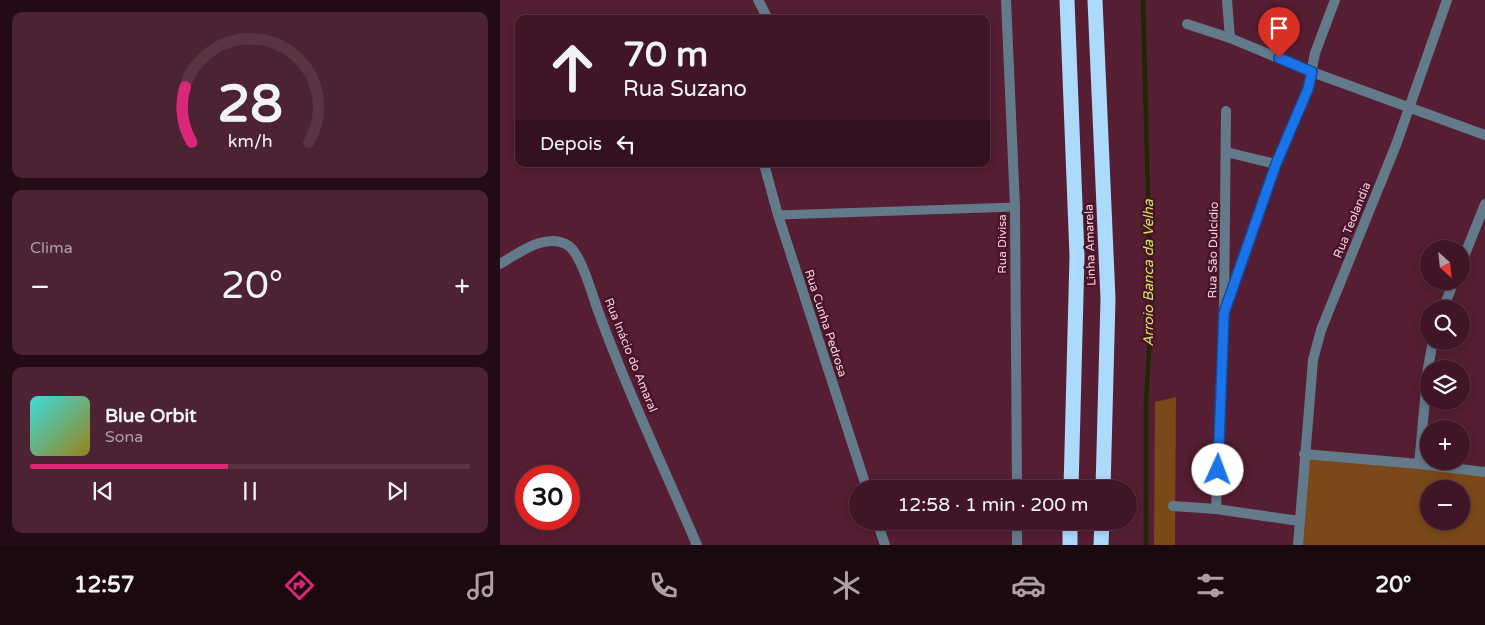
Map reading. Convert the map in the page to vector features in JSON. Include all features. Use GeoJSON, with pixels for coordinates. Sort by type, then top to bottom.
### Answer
{"type":"FeatureCollection","features":[{"type":"Feature","properties":{"kind":"highway","name":"Linha Amarela"},"geometry":{"type":"LineString","coordinates":[[1066,0],[1077,256],[1071,480]]}},
{"type":"Feature","properties":{"kind":"highway","name":"Linha Amarela"},"geometry":{"type":"LineString","coordinates":[[1095,0],[1108,299],[1103,480]]}},
{"type":"Feature","properties":{"kind":"highway"},"geometry":{"type":"LineString","coordinates":[[1070,530],[1070,545]]}},
{"type":"Feature","properties":{"kind":"highway"},"geometry":{"type":"LineString","coordinates":[[1101,545],[1102,530]]}},
{"type":"Feature","properties":{"kind":"street"},"geometry":{"type":"LineString","coordinates":[[758,0],[766,15]]}},
{"type":"Feature","properties":{"kind":"street","name":"Rua Divisa"},"geometry":{"type":"LineString","coordinates":[[1006,0],[1014,206],[1017,480]]}},
{"type":"Feature","properties":{"kind":"street"},"geometry":{"type":"LineString","coordinates":[[1227,0],[1230,38]]}},
{"type":"Feature","properties":{"kind":"street"},"geometry":{"type":"LineString","coordinates":[[1224,313],[1276,164],[1308,89],[1315,53],[1335,0]]}},
{"type":"Feature","properties":{"kind":"street","name":"Rua Teolandia"},"geometry":{"type":"LineString","coordinates":[[1298,545],[1313,360],[1321,330],[1410,106],[1447,0]]}},
{"type":"Feature","properties":{"kind":"street"},"geometry":{"type":"LineString","coordinates":[[1187,24],[1230,38],[1312,72],[1410,106],[1485,135]]}},
{"type":"Feature","properties":{"kind":"street","name":"Rua São Dulcídio"},"geometry":{"type":"LineString","coordinates":[[1216,509],[1224,313],[1226,111]]}},
{"type":"Feature","properties":{"kind":"street"},"geometry":{"type":"LineString","coordinates":[[1226,152],[1276,164]]}},
{"type":"Feature","properties":{"kind":"street","name":"Rua Cunha Pedrosa"},"geometry":{"type":"LineString","coordinates":[[765,167],[778,215],[863,480]]}},
{"type":"Feature","properties":{"kind":"street"},"geometry":{"type":"LineString","coordinates":[[1470,242],[1485,204]]}},
{"type":"Feature","properties":{"kind":"street","name":"Rua Inácio do Amaral"},"geometry":{"type":"LineString","coordinates":[[500,264],[536,244],[550,240],[570,246],[582,266],[605,330],[697,545]]}},
{"type":"Feature","properties":{"kind":"street"},"geometry":{"type":"LineString","coordinates":[[1418,464],[1431,350]]}},
{"type":"Feature","properties":{"kind":"street"},"geometry":{"type":"LineString","coordinates":[[1304,454],[1485,472]]}},
{"type":"Feature","properties":{"kind":"street"},"geometry":{"type":"LineString","coordinates":[[1173,506],[1216,509],[1299,521]]}},
{"type":"Feature","properties":{"kind":"street"},"geometry":{"type":"LineString","coordinates":[[880,530],[885,545]]}},
{"type":"Feature","properties":{"kind":"street"},"geometry":{"type":"LineString","coordinates":[[1017,530],[1017,545]]}},
{"type":"Feature","properties":{"kind":"lane"},"geometry":{"type":"LineString","coordinates":[[778,215],[1014,206]]}},
{"type":"Feature","properties":{"kind":"shaded area"},"geometry":{"type":"Polygon","coordinates":[[[1176,397],[1175,545],[1154,545],[1155,402],[1176,397]]]}},
{"type":"Feature","properties":{"kind":"shaded area"},"geometry":{"type":"Polygon","coordinates":[[[1304,454],[1420,467],[1420,470],[1442,470],[1485,475],[1485,545],[1300,545],[1304,454]]]}},
{"type":"Feature","properties":{"kind":"waterway","name":"Arroio Banca da Velha"},"geometry":{"type":"LineString","coordinates":[[1143,0],[1151,315],[1146,405],[1146,545]]}},
{"type":"Feature","properties":{"kind":"route"},"geometry":{"type":"LineString","coordinates":[[1218,470],[1224,313],[1276,164],[1308,89],[1312,72],[1279,58]]}}]}
